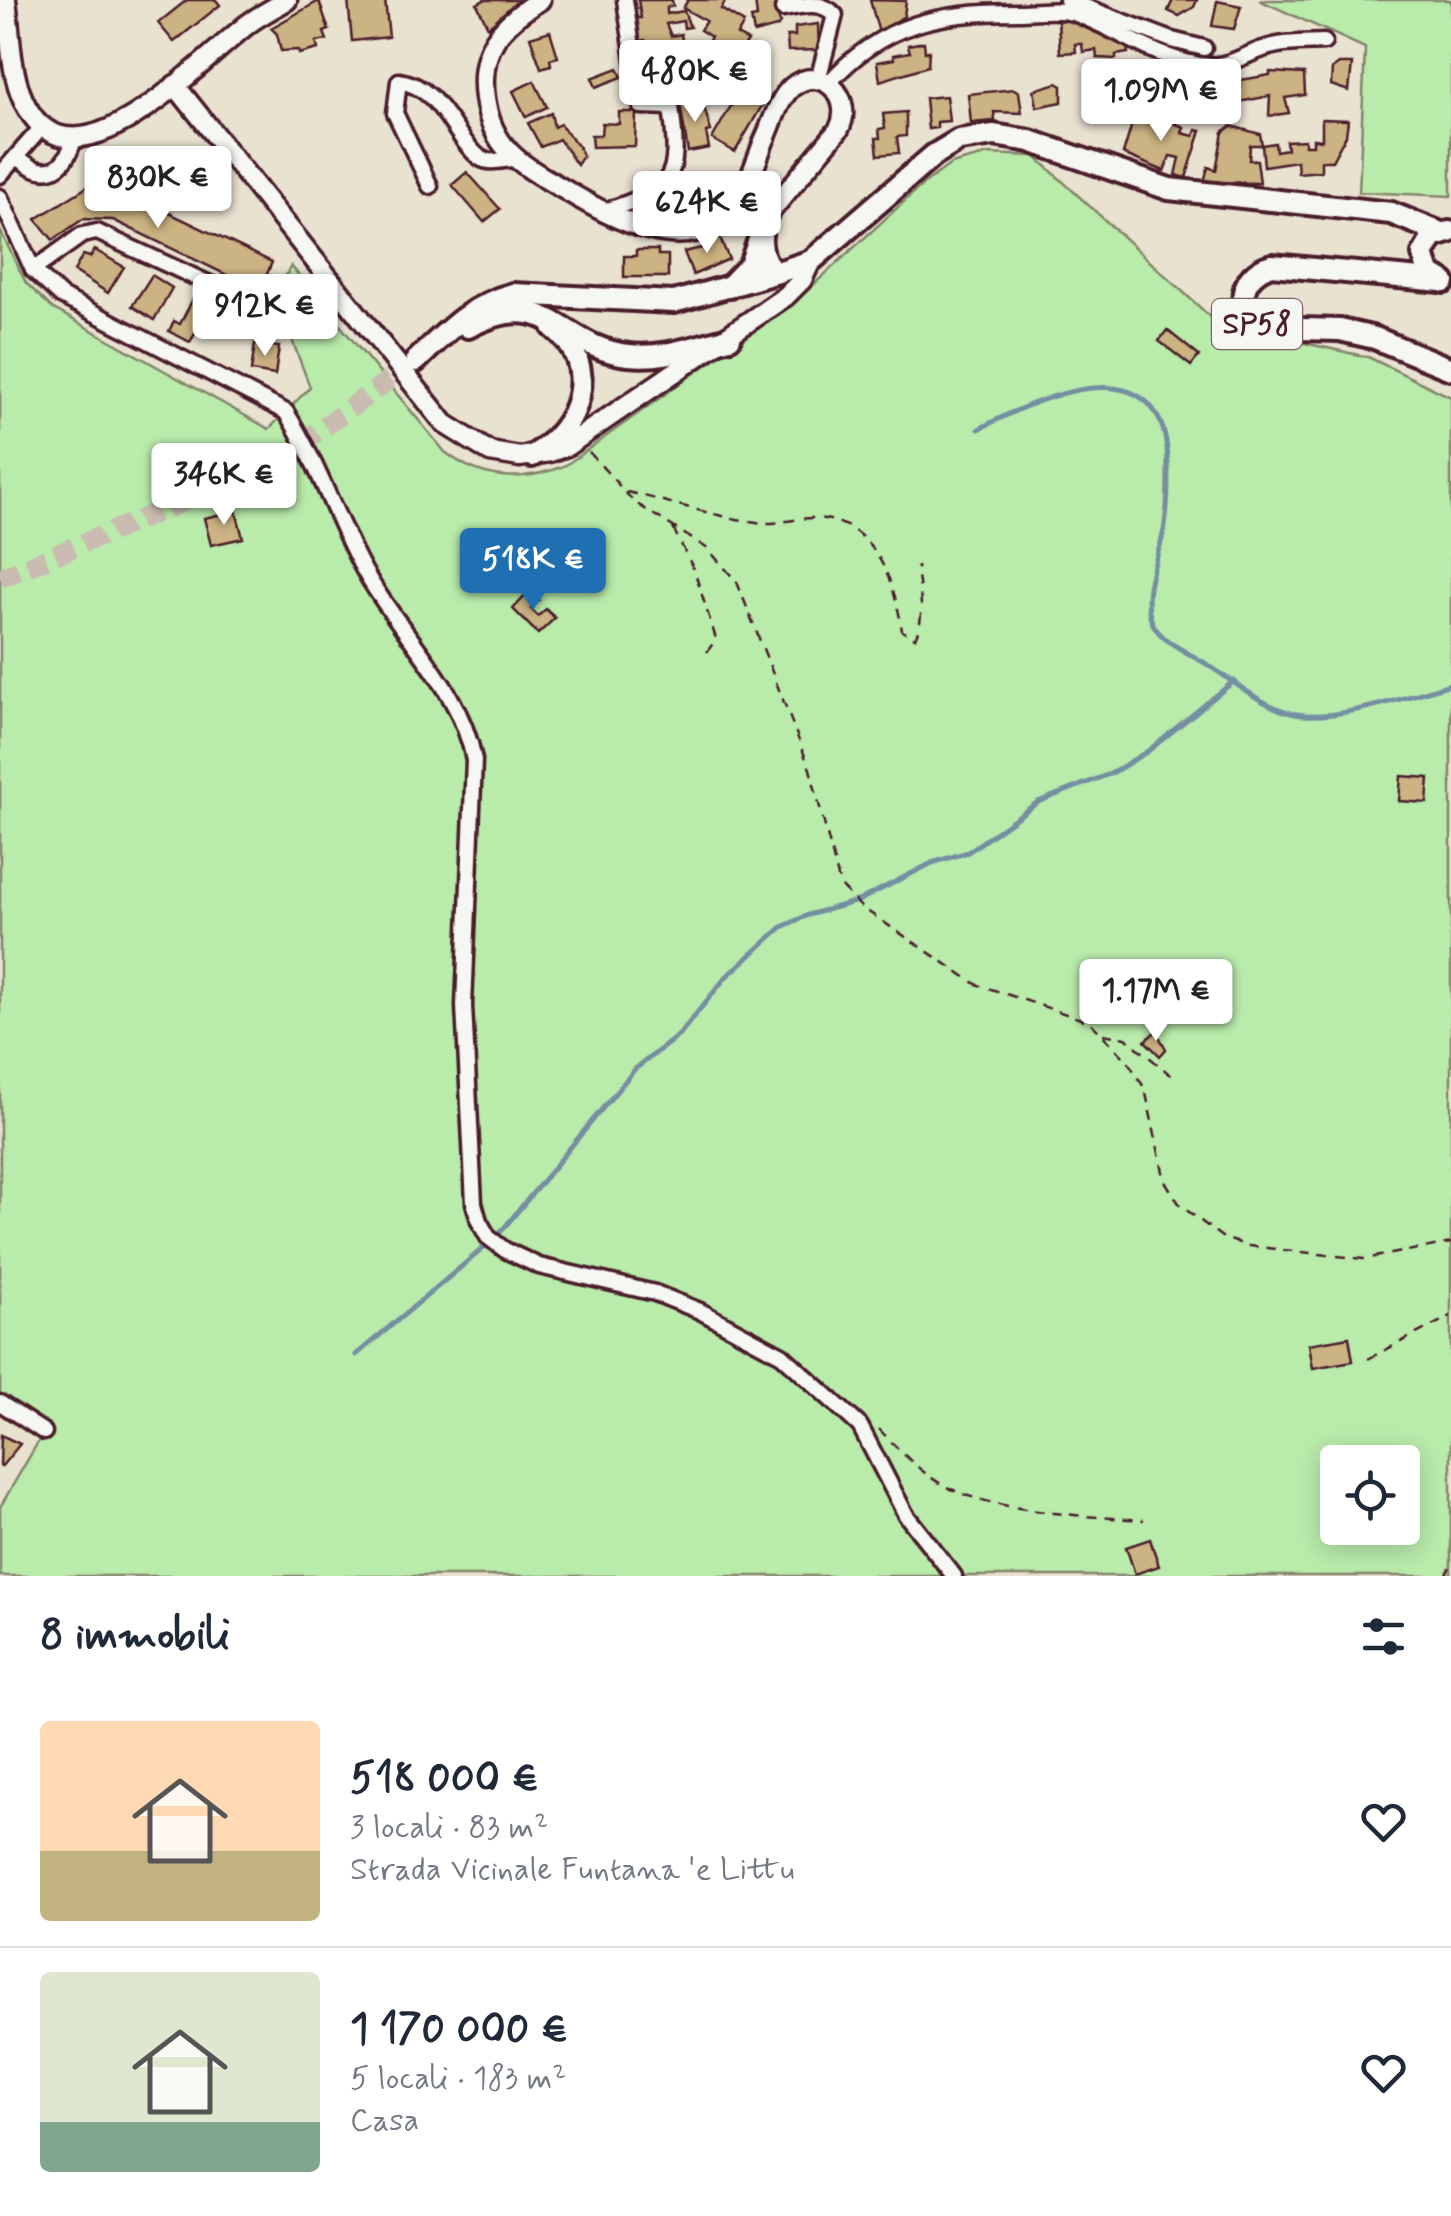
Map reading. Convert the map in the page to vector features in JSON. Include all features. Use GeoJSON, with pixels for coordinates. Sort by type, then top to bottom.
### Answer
{"type":"FeatureCollection","features":[{"type":"Feature","properties":{"kind":"main road"},"geometry":{"type":"LineString","coordinates":[[730,338],[675,353],[629,356],[608,351],[550,318],[514,311],[490,316],[468,327],[416,361],[468,312],[513,294],[674,302],[811,261],[934,155],[959,140],[1010,136],[1169,189],[1390,213],[1446,232],[1424,257],[1394,280]]}},
{"type":"Feature","properties":{"kind":"main road"},"geometry":{"type":"LineString","coordinates":[[1390,213],[1446,282]]}},
{"type":"Feature","properties":{"kind":"main road"},"geometry":{"type":"LineString","coordinates":[[729,287],[750,264],[761,234]]}},
{"type":"Feature","properties":{"kind":"main road","name":"SP58"},"geometry":{"type":"LineString","coordinates":[[1394,280],[1272,265],[1252,274],[1242,293],[1243,304],[1254,322],[1263,328],[1340,330],[1375,338],[1451,369]]}},
{"type":"Feature","properties":{"kind":"main road"},"geometry":{"type":"LineString","coordinates":[[1394,280],[1446,282]]}},
{"type":"Feature","properties":{"kind":"main road"},"geometry":{"type":"LineString","coordinates":[[514,311],[538,318],[559,332],[574,351],[581,374],[579,399],[570,421],[555,442],[532,456]]}},
{"type":"Feature","properties":{"kind":"street"},"geometry":{"type":"LineString","coordinates":[[6,0],[19,89],[29,110],[43,126],[74,139],[116,128],[175,86],[250,22],[288,0]]}},
{"type":"Feature","properties":{"kind":"street"},"geometry":{"type":"LineString","coordinates":[[540,0],[498,32],[486,61],[484,96],[492,128],[512,158],[602,212],[640,229],[672,233],[712,226],[736,204],[786,93],[804,81],[823,82],[844,102],[844,121],[764,219],[764,261],[775,273]]}},
{"type":"Feature","properties":{"kind":"street"},"geometry":{"type":"LineString","coordinates":[[602,212],[652,192],[669,178],[678,154],[671,107],[642,106],[625,0]]}},
{"type":"Feature","properties":{"kind":"street"},"geometry":{"type":"LineString","coordinates":[[1067,0],[1204,48]]}},
{"type":"Feature","properties":{"kind":"street"},"geometry":{"type":"LineString","coordinates":[[784,9],[814,2],[829,7],[835,16],[823,82]]}},
{"type":"Feature","properties":{"kind":"street"},"geometry":{"type":"LineString","coordinates":[[823,82],[898,29],[926,19],[971,12],[1070,12],[1162,56],[1202,65],[1232,65],[1263,49],[1324,42]]}},
{"type":"Feature","properties":{"kind":"street"},"geometry":{"type":"LineString","coordinates":[[430,186],[395,114],[399,81],[414,83],[450,118],[481,159],[491,162],[512,158]]}},
{"type":"Feature","properties":{"kind":"street"},"geometry":{"type":"LineString","coordinates":[[175,86],[445,424],[490,452],[532,456],[550,452],[576,438],[730,338],[786,296],[802,280],[811,261]]}},
{"type":"Feature","properties":{"kind":"street"},"geometry":{"type":"LineString","coordinates":[[0,176],[43,126]]}},
{"type":"Feature","properties":{"kind":"street"},"geometry":{"type":"LineString","coordinates":[[19,158],[34,170],[52,171],[66,161],[74,139]]}},
{"type":"Feature","properties":{"kind":"street"},"geometry":{"type":"LineString","coordinates":[[0,197],[33,270],[61,296],[286,412],[304,441],[361,566],[453,701],[470,738],[474,760],[464,1006],[474,1202],[488,1237],[504,1250],[539,1266],[654,1293],[733,1328],[782,1356],[860,1426],[906,1516],[954,1576]]}},
{"type":"Feature","properties":{"kind":"street"},"geometry":{"type":"LineString","coordinates":[[33,270],[82,235],[97,232],[277,315]]}},
{"type":"Feature","properties":{"kind":"street"},"geometry":{"type":"LineString","coordinates":[[0,1403],[44,1432]]}},
{"type":"Feature","properties":{"kind":"path"},"geometry":{"type":"LineString","coordinates":[[576,438],[634,502],[708,550],[737,582],[810,769],[840,885],[861,907],[976,984],[1090,1022],[1127,1060],[1144,1088],[1165,1181],[1180,1205],[1222,1238],[1248,1246],[1364,1259],[1451,1242]]}},
{"type":"Feature","properties":{"kind":"path"},"geometry":{"type":"LineString","coordinates":[[626,492],[766,523],[815,518],[860,531],[879,558],[898,607],[902,631],[914,638],[920,628],[921,608],[917,566]]}},
{"type":"Feature","properties":{"kind":"path"},"geometry":{"type":"LineString","coordinates":[[672,526],[694,570],[716,639],[707,652]]}},
{"type":"Feature","properties":{"kind":"path"},"geometry":{"type":"LineString","coordinates":[[1102,1034],[1126,1038],[1172,1076]]}},
{"type":"Feature","properties":{"kind":"path"},"geometry":{"type":"LineString","coordinates":[[1368,1358],[1451,1316]]}},
{"type":"Feature","properties":{"kind":"path"},"geometry":{"type":"LineString","coordinates":[[860,1426],[870,1422],[879,1428],[902,1452],[948,1488],[996,1503],[1144,1520]]}},
{"type":"Feature","properties":{"kind":"path"},"geometry":{"type":"LineString","coordinates":[[1445,1576],[1451,1565]]}},
{"type":"Feature","properties":{"kind":"green space"},"geometry":{"type":"Polygon","coordinates":[[[1259,0],[1451,0],[1451,196],[1359,192],[1365,48],[1259,0]]]}},
{"type":"Feature","properties":{"kind":"green space"},"geometry":{"type":"Polygon","coordinates":[[[989,154],[1035,156],[1218,324],[1368,357],[1451,397],[1451,1576],[0,1576],[0,1507],[44,1432],[0,1404],[0,230],[26,283],[52,308],[269,429],[310,387],[275,295],[291,266],[445,452],[488,474],[519,476],[566,465],[797,300],[922,185],[951,164],[989,154]]]}},
{"type":"Feature","properties":{"kind":"building"},"geometry":{"type":"Polygon","coordinates":[[[187,0],[216,0],[220,5],[174,42],[158,23],[187,0]]]}},
{"type":"Feature","properties":{"kind":"building"},"geometry":{"type":"Polygon","coordinates":[[[348,0],[385,0],[389,37],[352,41],[348,0]]]}},
{"type":"Feature","properties":{"kind":"building"},"geometry":{"type":"Polygon","coordinates":[[[484,0],[520,0],[488,27],[477,4],[484,0]]]}},
{"type":"Feature","properties":{"kind":"building"},"geometry":{"type":"Polygon","coordinates":[[[638,0],[672,0],[667,14],[684,11],[690,27],[684,28],[683,21],[666,24],[671,36],[681,34],[683,46],[677,46],[679,61],[695,58],[696,62],[688,64],[689,71],[681,72],[680,65],[672,66],[676,97],[663,99],[662,92],[652,93],[645,40],[640,41],[636,18],[641,18],[638,0]]]}},
{"type":"Feature","properties":{"kind":"building"},"geometry":{"type":"Polygon","coordinates":[[[688,0],[726,0],[721,9],[744,23],[737,35],[748,41],[733,65],[755,77],[746,94],[763,104],[735,152],[712,139],[732,104],[694,83],[702,70],[694,66],[711,37],[700,30],[706,21],[683,8],[688,0]]]}},
{"type":"Feature","properties":{"kind":"building"},"geometry":{"type":"Polygon","coordinates":[[[755,0],[774,0],[780,23],[777,27],[754,33],[751,18],[757,17],[755,0]]]}},
{"type":"Feature","properties":{"kind":"building"},"geometry":{"type":"Polygon","coordinates":[[[870,0],[906,1],[904,16],[879,33],[870,0]]]}},
{"type":"Feature","properties":{"kind":"building"},"geometry":{"type":"Polygon","coordinates":[[[1173,0],[1197,0],[1194,7],[1179,16],[1168,11],[1173,0]]]}},
{"type":"Feature","properties":{"kind":"building"},"geometry":{"type":"Polygon","coordinates":[[[319,1],[329,30],[324,32],[327,40],[316,42],[318,49],[299,54],[298,50],[281,51],[277,34],[271,28],[319,1]]]}},
{"type":"Feature","properties":{"kind":"building"},"geometry":{"type":"Polygon","coordinates":[[[1217,1],[1241,6],[1234,29],[1212,26],[1217,1]]]}},
{"type":"Feature","properties":{"kind":"building"},"geometry":{"type":"Polygon","coordinates":[[[1058,19],[1073,21],[1127,46],[1128,53],[1116,55],[1116,59],[1097,58],[1096,50],[1083,52],[1082,44],[1075,44],[1076,52],[1060,53],[1058,19]]]}},
{"type":"Feature","properties":{"kind":"building"},"geometry":{"type":"Polygon","coordinates":[[[818,24],[819,50],[788,51],[787,36],[795,36],[795,27],[818,24]]]}},
{"type":"Feature","properties":{"kind":"building"},"geometry":{"type":"Polygon","coordinates":[[[550,31],[558,57],[541,68],[530,37],[550,31]]]}},
{"type":"Feature","properties":{"kind":"building"},"geometry":{"type":"Polygon","coordinates":[[[924,42],[925,52],[929,51],[928,66],[880,81],[877,62],[894,59],[893,55],[910,52],[908,45],[924,42]]]}},
{"type":"Feature","properties":{"kind":"building"},"geometry":{"type":"Polygon","coordinates":[[[1339,64],[1352,64],[1349,91],[1331,85],[1332,69],[1339,64]]]}},
{"type":"Feature","properties":{"kind":"building"},"geometry":{"type":"Polygon","coordinates":[[[1132,66],[1144,67],[1143,73],[1163,80],[1163,102],[1137,95],[1140,86],[1133,84],[1130,93],[1106,86],[1109,67],[1118,69],[1117,79],[1127,80],[1132,66]]]}},
{"type":"Feature","properties":{"kind":"building"},"geometry":{"type":"Polygon","coordinates":[[[618,68],[622,77],[596,87],[592,78],[618,68]]]}},
{"type":"Feature","properties":{"kind":"building"},"geometry":{"type":"Polygon","coordinates":[[[1270,72],[1304,74],[1305,95],[1285,98],[1289,113],[1269,116],[1270,96],[1207,108],[1205,114],[1182,109],[1184,87],[1214,93],[1216,88],[1227,86],[1241,89],[1241,80],[1270,72]]]}},
{"type":"Feature","properties":{"kind":"building"},"geometry":{"type":"Polygon","coordinates":[[[534,81],[547,107],[526,117],[513,91],[534,81]]]}},
{"type":"Feature","properties":{"kind":"building"},"geometry":{"type":"Polygon","coordinates":[[[1057,83],[1062,86],[1062,102],[1037,107],[1034,90],[1057,83]]]}},
{"type":"Feature","properties":{"kind":"building"},"geometry":{"type":"Polygon","coordinates":[[[1014,89],[1019,92],[1022,113],[994,112],[995,121],[971,123],[968,94],[1014,89]]]}},
{"type":"Feature","properties":{"kind":"building"},"geometry":{"type":"Polygon","coordinates":[[[946,96],[949,121],[937,122],[937,128],[928,129],[925,98],[946,96]]]}},
{"type":"Feature","properties":{"kind":"building"},"geometry":{"type":"Polygon","coordinates":[[[702,100],[711,131],[706,132],[709,148],[688,152],[680,103],[702,100]]]}},
{"type":"Feature","properties":{"kind":"building"},"geometry":{"type":"Polygon","coordinates":[[[1101,103],[1126,112],[1123,122],[1098,114],[1101,103]]]}},
{"type":"Feature","properties":{"kind":"building"},"geometry":{"type":"Polygon","coordinates":[[[1136,111],[1148,114],[1145,122],[1158,126],[1161,118],[1184,127],[1182,133],[1194,136],[1196,130],[1201,131],[1186,178],[1176,175],[1180,158],[1170,156],[1164,171],[1123,154],[1136,111]]]}},
{"type":"Feature","properties":{"kind":"building"},"geometry":{"type":"Polygon","coordinates":[[[619,112],[636,112],[635,146],[592,147],[591,135],[601,135],[602,123],[619,124],[619,112]]]}},
{"type":"Feature","properties":{"kind":"building"},"geometry":{"type":"Polygon","coordinates":[[[906,112],[906,136],[897,137],[899,153],[878,155],[876,138],[880,138],[879,129],[885,128],[883,114],[906,112]]]}},
{"type":"Feature","properties":{"kind":"building"},"geometry":{"type":"Polygon","coordinates":[[[551,113],[554,127],[560,124],[579,147],[583,156],[577,165],[559,139],[541,147],[528,123],[551,113]]]}},
{"type":"Feature","properties":{"kind":"building"},"geometry":{"type":"Polygon","coordinates":[[[1322,119],[1348,120],[1346,135],[1332,161],[1321,161],[1321,171],[1298,173],[1297,161],[1264,166],[1262,145],[1275,143],[1276,151],[1287,149],[1286,141],[1305,140],[1305,145],[1313,145],[1313,139],[1322,140],[1322,119]]]}},
{"type":"Feature","properties":{"kind":"building"},"geometry":{"type":"Polygon","coordinates":[[[1231,126],[1260,134],[1262,145],[1250,145],[1249,160],[1257,160],[1260,183],[1204,182],[1208,167],[1216,170],[1223,132],[1231,126]]]}},
{"type":"Feature","properties":{"kind":"building"},"geometry":{"type":"Polygon","coordinates":[[[467,172],[500,209],[484,222],[452,185],[467,172]]]}},
{"type":"Feature","properties":{"kind":"building"},"geometry":{"type":"Polygon","coordinates":[[[710,175],[711,182],[716,181],[719,198],[708,199],[709,207],[699,208],[700,213],[667,217],[665,203],[673,202],[674,190],[689,188],[688,178],[710,175]]]}},
{"type":"Feature","properties":{"kind":"building"},"geometry":{"type":"Polygon","coordinates":[[[87,187],[121,190],[272,262],[260,291],[113,220],[83,219],[53,240],[36,219],[87,187]]]}},
{"type":"Feature","properties":{"kind":"building"},"geometry":{"type":"Polygon","coordinates":[[[719,236],[729,259],[693,275],[684,252],[706,247],[704,242],[719,236]]]}},
{"type":"Feature","properties":{"kind":"building"},"geometry":{"type":"Polygon","coordinates":[[[95,250],[124,267],[108,293],[74,271],[83,255],[90,257],[95,250]]]}},
{"type":"Feature","properties":{"kind":"building"},"geometry":{"type":"Polygon","coordinates":[[[636,250],[658,250],[658,255],[668,255],[668,277],[624,277],[624,256],[636,256],[636,250]]]}},
{"type":"Feature","properties":{"kind":"building"},"geometry":{"type":"Polygon","coordinates":[[[152,275],[172,288],[154,320],[132,306],[152,275]]]}},
{"type":"Feature","properties":{"kind":"building"},"geometry":{"type":"Polygon","coordinates":[[[195,295],[211,307],[190,342],[169,331],[174,321],[180,324],[195,295]]]}},
{"type":"Feature","properties":{"kind":"building"},"geometry":{"type":"Polygon","coordinates":[[[1167,330],[1199,356],[1191,366],[1159,341],[1167,330]]]}},
{"type":"Feature","properties":{"kind":"building"},"geometry":{"type":"Polygon","coordinates":[[[255,344],[279,347],[275,375],[251,371],[255,344]]]}},
{"type":"Feature","properties":{"kind":"building"},"geometry":{"type":"Polygon","coordinates":[[[236,511],[243,538],[211,545],[204,518],[236,511]]]}},
{"type":"Feature","properties":{"kind":"building"},"geometry":{"type":"Polygon","coordinates":[[[530,591],[539,600],[531,609],[538,616],[546,609],[555,618],[538,634],[513,609],[530,591]]]}},
{"type":"Feature","properties":{"kind":"building"},"geometry":{"type":"Polygon","coordinates":[[[1401,776],[1429,778],[1427,803],[1399,801],[1401,776]]]}},
{"type":"Feature","properties":{"kind":"building"},"geometry":{"type":"Polygon","coordinates":[[[1156,1031],[1166,1049],[1160,1056],[1145,1041],[1156,1031]]]}},
{"type":"Feature","properties":{"kind":"building"},"geometry":{"type":"Polygon","coordinates":[[[1349,1337],[1353,1361],[1313,1368],[1309,1344],[1349,1337]]]}},
{"type":"Feature","properties":{"kind":"building"},"geometry":{"type":"Polygon","coordinates":[[[1,1435],[20,1444],[1,1467],[0,1466],[1,1435]]]}},
{"type":"Feature","properties":{"kind":"building"},"geometry":{"type":"Polygon","coordinates":[[[1150,1539],[1159,1566],[1135,1574],[1126,1547],[1150,1539]]]}},
{"type":"Feature","properties":{"kind":"waterway"},"geometry":{"type":"LineString","coordinates":[[979,429],[1068,392],[1099,388],[1126,391],[1148,403],[1163,428],[1168,467],[1165,527],[1153,568],[1149,614],[1157,631],[1170,642],[1266,703],[1287,712],[1324,715],[1451,684]]}},
{"type":"Feature","properties":{"kind":"waterway"},"geometry":{"type":"LineString","coordinates":[[499,1234],[635,1069],[679,1035],[726,977],[782,927],[858,901],[932,863],[968,852],[1038,802],[1112,773],[1148,751],[1234,681]]}},
{"type":"Feature","properties":{"kind":"waterway"},"geometry":{"type":"LineString","coordinates":[[356,1355],[486,1246]]}},
{"type":"Feature","properties":{"kind":"tunnel"},"geometry":{"type":"LineString","coordinates":[[0,578],[271,465],[414,362]]}}]}
